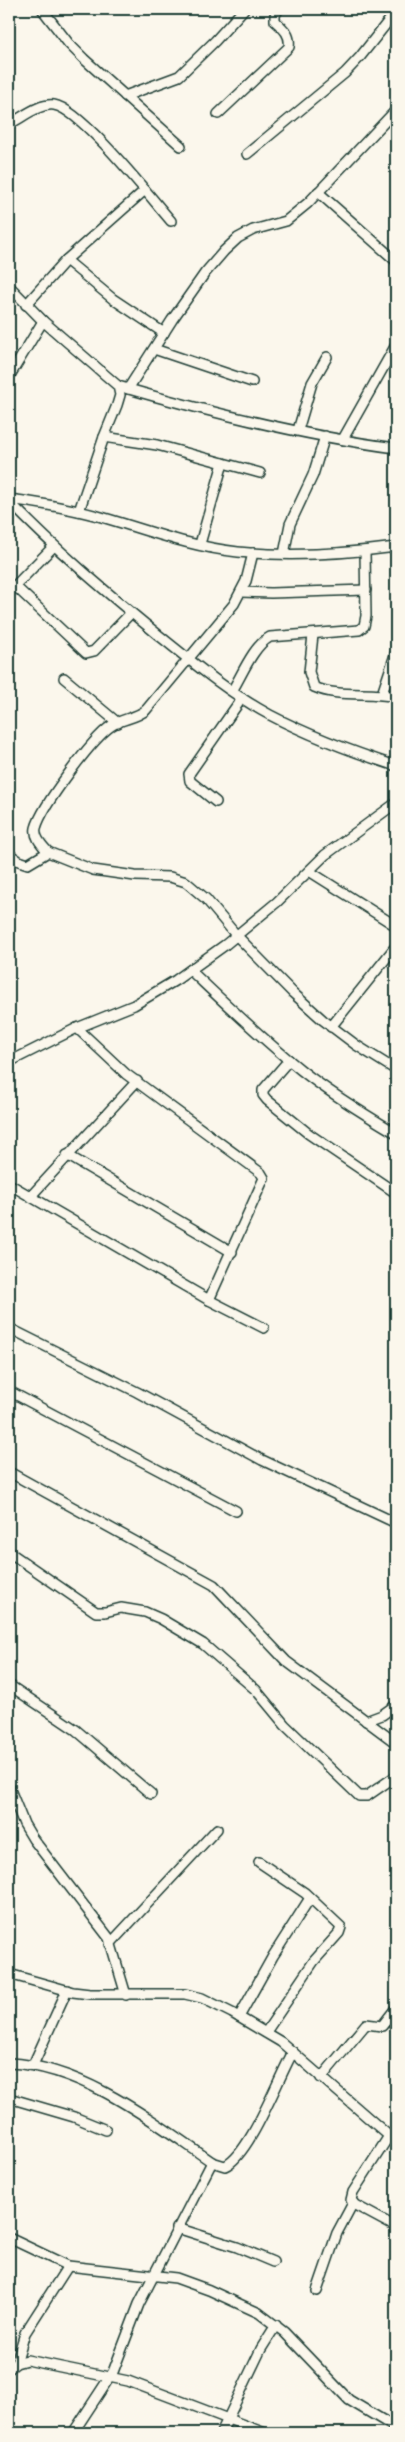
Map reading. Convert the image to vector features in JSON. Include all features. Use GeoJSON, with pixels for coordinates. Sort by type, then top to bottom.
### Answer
{"type":"FeatureCollection","features":[{"type":"Feature","properties":{"kind":"street"},"geometry":{"type":"LineString","coordinates":[[42,9],[69,44],[181,146]]}},
{"type":"Feature","properties":{"kind":"street"},"geometry":{"type":"LineString","coordinates":[[124,96],[179,76],[244,9]]}},
{"type":"Feature","properties":{"kind":"street"},"geometry":{"type":"LineString","coordinates":[[218,114],[289,47],[290,40],[288,34],[275,21],[275,15],[279,9]]}},
{"type":"Feature","properties":{"kind":"street"},"geometry":{"type":"LineString","coordinates":[[247,154],[345,73],[360,57],[392,13]]}},
{"type":"Feature","properties":{"kind":"street"},"geometry":{"type":"LineString","coordinates":[[9,124],[45,106],[59,106],[88,130],[145,190],[171,221]]}},
{"type":"Feature","properties":{"kind":"street"},"geometry":{"type":"LineString","coordinates":[[128,389],[205,273],[224,251],[238,238],[253,230],[286,221],[318,192],[396,110]]}},
{"type":"Feature","properties":{"kind":"street"},"geometry":{"type":"LineString","coordinates":[[26,305],[66,260],[145,190]]}},
{"type":"Feature","properties":{"kind":"street"},"geometry":{"type":"LineString","coordinates":[[318,192],[396,261]]}},
{"type":"Feature","properties":{"kind":"street"},"geometry":{"type":"LineString","coordinates":[[66,260],[113,299],[164,333]]}},
{"type":"Feature","properties":{"kind":"street"},"geometry":{"type":"LineString","coordinates":[[9,286],[43,321],[118,386],[185,404],[298,430],[396,448]]}},
{"type":"Feature","properties":{"kind":"street"},"geometry":{"type":"LineString","coordinates":[[9,377],[43,321]]}},
{"type":"Feature","properties":{"kind":"street"},"geometry":{"type":"LineString","coordinates":[[343,439],[396,346]]}},
{"type":"Feature","properties":{"kind":"street"},"geometry":{"type":"LineString","coordinates":[[154,349],[252,382]]}},
{"type":"Feature","properties":{"kind":"street"},"geometry":{"type":"LineString","coordinates":[[298,430],[312,383],[327,357]]}},
{"type":"Feature","properties":{"kind":"street"},"geometry":{"type":"LineString","coordinates":[[79,511],[104,436],[118,405],[120,395],[118,386]]}},
{"type":"Feature","properties":{"kind":"street"},"geometry":{"type":"LineString","coordinates":[[104,436],[157,445],[260,473]]}},
{"type":"Feature","properties":{"kind":"street"},"geometry":{"type":"LineString","coordinates":[[284,554],[290,524],[313,475],[325,436]]}},
{"type":"Feature","properties":{"kind":"street"},"geometry":{"type":"LineString","coordinates":[[200,544],[223,462]]}},
{"type":"Feature","properties":{"kind":"street"},"geometry":{"type":"LineString","coordinates":[[9,500],[79,511],[168,538],[236,552],[334,554],[396,547]]}},
{"type":"Feature","properties":{"kind":"street"},"geometry":{"type":"LineString","coordinates":[[9,500],[53,547],[187,658],[242,698],[269,714],[336,746],[396,766]]}},
{"type":"Feature","properties":{"kind":"street"},"geometry":{"type":"LineString","coordinates":[[53,547],[12,589],[86,652],[94,651],[131,613]]}},
{"type":"Feature","properties":{"kind":"street"},"geometry":{"type":"LineString","coordinates":[[232,691],[263,640],[270,637],[360,630],[364,626],[366,616],[365,551]]}},
{"type":"Feature","properties":{"kind":"street"},"geometry":{"type":"LineString","coordinates":[[253,552],[241,592],[146,710],[132,719],[118,723],[100,735],[49,802],[36,828],[36,835],[48,852],[93,870],[135,876],[170,877],[186,882],[206,899],[236,936],[293,994],[331,1027],[396,1070]]}},
{"type":"Feature","properties":{"kind":"street"},"geometry":{"type":"LineString","coordinates":[[241,592],[366,590]]}},
{"type":"Feature","properties":{"kind":"street"},"geometry":{"type":"LineString","coordinates":[[313,634],[309,672],[314,687],[333,692],[382,694],[396,697]]}},
{"type":"Feature","properties":{"kind":"street"},"geometry":{"type":"LineString","coordinates":[[382,694],[396,652]]}},
{"type":"Feature","properties":{"kind":"street"},"geometry":{"type":"LineString","coordinates":[[64,678],[118,723]]}},
{"type":"Feature","properties":{"kind":"street"},"geometry":{"type":"LineString","coordinates":[[216,802],[190,781],[189,774],[242,698]]}},
{"type":"Feature","properties":{"kind":"street"},"geometry":{"type":"LineString","coordinates":[[9,1062],[77,1028],[134,1005],[190,970],[236,936],[333,849],[396,803]]}},
{"type":"Feature","properties":{"kind":"street"},"geometry":{"type":"LineString","coordinates":[[9,854],[19,861],[28,864],[48,852]]}},
{"type":"Feature","properties":{"kind":"street"},"geometry":{"type":"LineString","coordinates":[[309,871],[396,926]]}},
{"type":"Feature","properties":{"kind":"street"},"geometry":{"type":"LineString","coordinates":[[331,1027],[396,946]]}},
{"type":"Feature","properties":{"kind":"street"},"geometry":{"type":"LineString","coordinates":[[190,970],[289,1060],[359,1111],[396,1133]]}},
{"type":"Feature","properties":{"kind":"street"},"geometry":{"type":"LineString","coordinates":[[77,1028],[137,1081],[261,1173],[264,1178],[209,1300]]}},
{"type":"Feature","properties":{"kind":"street"},"geometry":{"type":"LineString","coordinates":[[289,1060],[263,1090],[263,1095],[267,1100],[309,1134],[396,1193]]}},
{"type":"Feature","properties":{"kind":"street"},"geometry":{"type":"LineString","coordinates":[[30,1197],[67,1154],[137,1081]]}},
{"type":"Feature","properties":{"kind":"street"},"geometry":{"type":"LineString","coordinates":[[67,1154],[232,1252]]}},
{"type":"Feature","properties":{"kind":"street"},"geometry":{"type":"LineString","coordinates":[[9,1184],[209,1300],[264,1328]]}},
{"type":"Feature","properties":{"kind":"street"},"geometry":{"type":"LineString","coordinates":[[9,1328],[136,1392],[262,1460],[396,1523]]}},
{"type":"Feature","properties":{"kind":"street"},"geometry":{"type":"LineString","coordinates":[[9,1391],[236,1512]]}},
{"type":"Feature","properties":{"kind":"street"},"geometry":{"type":"LineString","coordinates":[[9,1472],[214,1585],[275,1650],[396,1743]]}},
{"type":"Feature","properties":{"kind":"street"},"geometry":{"type":"LineString","coordinates":[[9,1552],[96,1612],[121,1608],[145,1612],[162,1619],[203,1644],[256,1690],[285,1725],[359,1796],[367,1796],[396,1776]]}},
{"type":"Feature","properties":{"kind":"street"},"geometry":{"type":"LineString","coordinates":[[9,1685],[76,1730],[151,1794]]}},
{"type":"Feature","properties":{"kind":"street"},"geometry":{"type":"LineString","coordinates":[[366,1721],[382,1715],[396,1705]]}},
{"type":"Feature","properties":{"kind":"street"},"geometry":{"type":"LineString","coordinates":[[9,1787],[12,1805],[33,1839],[100,1924],[110,1944],[126,1995]]}},
{"type":"Feature","properties":{"kind":"street"},"geometry":{"type":"LineString","coordinates":[[110,1944],[217,1829]]}},
{"type":"Feature","properties":{"kind":"street"},"geometry":{"type":"LineString","coordinates":[[259,1862],[310,1898],[340,1924],[340,1930],[314,1961],[266,2032]]}},
{"type":"Feature","properties":{"kind":"street"},"geometry":{"type":"LineString","coordinates":[[238,2017],[273,1956],[310,1898]]}},
{"type":"Feature","properties":{"kind":"street"},"geometry":{"type":"LineString","coordinates":[[9,1974],[66,1990],[90,1994],[185,1994],[202,1998],[266,2032],[293,2052],[393,2139],[353,2192],[351,2200],[353,2203],[338,2233],[317,2291]]}},
{"type":"Feature","properties":{"kind":"street"},"geometry":{"type":"LineString","coordinates":[[33,2065],[66,1990]]}},
{"type":"Feature","properties":{"kind":"street"},"geometry":{"type":"LineString","coordinates":[[321,2078],[366,2024],[382,2026],[396,2008]]}},
{"type":"Feature","properties":{"kind":"street"},"geometry":{"type":"LineString","coordinates":[[9,2063],[33,2065],[98,2090],[134,2109],[212,2162],[225,2166],[240,2152],[260,2119],[293,2052]]}},
{"type":"Feature","properties":{"kind":"street"},"geometry":{"type":"LineString","coordinates":[[9,2098],[74,2116],[106,2130]]}},
{"type":"Feature","properties":{"kind":"street"},"geometry":{"type":"LineString","coordinates":[[73,2433],[110,2376],[133,2316],[212,2162]]}},
{"type":"Feature","properties":{"kind":"street"},"geometry":{"type":"LineString","coordinates":[[353,2203],[396,2227]]}},
{"type":"Feature","properties":{"kind":"street"},"geometry":{"type":"LineString","coordinates":[[177,2228],[237,2247],[273,2262]]}},
{"type":"Feature","properties":{"kind":"street"},"geometry":{"type":"LineString","coordinates":[[9,2238],[68,2266],[118,2273],[154,2274],[176,2278],[210,2290],[259,2313],[276,2325],[345,2397],[396,2428]]}},
{"type":"Feature","properties":{"kind":"street"},"geometry":{"type":"LineString","coordinates":[[12,2366],[26,2334],[68,2266]]}},
{"type":"Feature","properties":{"kind":"street"},"geometry":{"type":"LineString","coordinates":[[221,2433],[229,2420],[252,2366],[276,2325]]}},
{"type":"Feature","properties":{"kind":"street"},"geometry":{"type":"LineString","coordinates":[[12,2366],[22,2360],[34,2360],[70,2370],[110,2376],[142,2386],[265,2433]]}}]}
